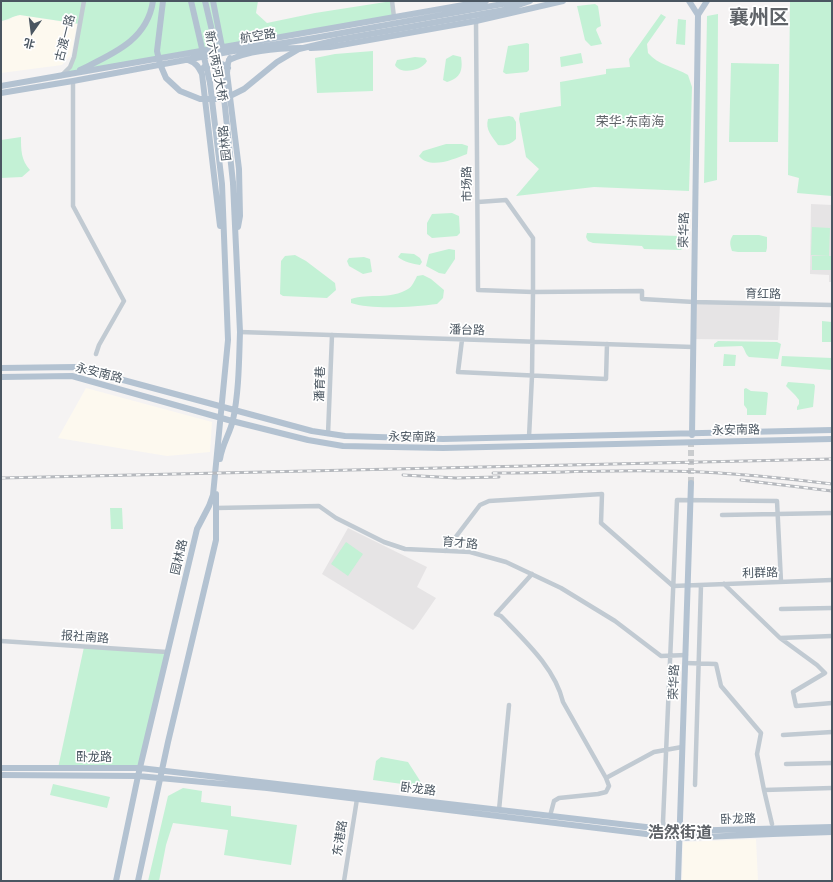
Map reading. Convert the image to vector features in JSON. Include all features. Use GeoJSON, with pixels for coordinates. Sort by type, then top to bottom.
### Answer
{"type":"FeatureCollection","features":[{"type":"Feature","properties":{"kind":"main road"},"geometry":{"type":"LineString","coordinates":[[73,74],[121,48],[136,38],[148,20],[153,1]]}},
{"type":"Feature","properties":{"kind":"main road"},"geometry":{"type":"LineString","coordinates":[[163,1],[157,52],[160,64],[166,78],[180,91],[200,99],[218,99],[232,95],[244,89],[277,62],[299,49],[337,40],[504,10],[530,1]]}},
{"type":"Feature","properties":{"kind":"main road","name":"新六两河大桥"},"geometry":{"type":"LineString","coordinates":[[191,1],[210,83],[222,184]]}},
{"type":"Feature","properties":{"kind":"main road","name":"新六两河大桥"},"geometry":{"type":"LineString","coordinates":[[205,1],[221,69],[233,183]]}},
{"type":"Feature","properties":{"kind":"main road"},"geometry":{"type":"LineString","coordinates":[[213,1],[222,47]]}},
{"type":"Feature","properties":{"kind":"main road","name":"航空路"},"geometry":{"type":"LineString","coordinates":[[1,86],[486,1]]}},
{"type":"Feature","properties":{"kind":"main road","name":"航空路"},"geometry":{"type":"LineString","coordinates":[[1,93],[519,1]]}},
{"type":"Feature","properties":{"kind":"main road"},"geometry":{"type":"LineString","coordinates":[[229,60],[239,55],[284,48],[330,47],[476,21],[563,1]]}},
{"type":"Feature","properties":{"kind":"main road"},"geometry":{"type":"LineString","coordinates":[[691,1],[698,15]]}},
{"type":"Feature","properties":{"kind":"main road"},"geometry":{"type":"LineString","coordinates":[[698,15],[707,1]]}},
{"type":"Feature","properties":{"kind":"main road","name":"荣华路"},"geometry":{"type":"LineString","coordinates":[[692,443],[698,15]]}},
{"type":"Feature","properties":{"kind":"main road"},"geometry":{"type":"LineString","coordinates":[[229,60],[231,54],[237,50]]}},
{"type":"Feature","properties":{"kind":"main road"},"geometry":{"type":"LineString","coordinates":[[188,60],[195,62],[201,73]]}},
{"type":"Feature","properties":{"kind":"main road","name":"园林路"},"geometry":{"type":"LineString","coordinates":[[229,60],[228,68],[239,169],[240,216],[236,237]]}},
{"type":"Feature","properties":{"kind":"main road"},"geometry":{"type":"LineString","coordinates":[[201,73],[204,67],[222,64],[228,68]]}},
{"type":"Feature","properties":{"kind":"main road","name":"园林路"},"geometry":{"type":"LineString","coordinates":[[201,73],[220,229],[224,236]]}},
{"type":"Feature","properties":{"kind":"main road","name":"园林路"},"geometry":{"type":"LineString","coordinates":[[138,881],[160,778],[216,540],[216,508],[220,456],[232,420],[237,388],[240,332],[233,183]]}},
{"type":"Feature","properties":{"kind":"main road","name":"园林路"},"geometry":{"type":"LineString","coordinates":[[116,881],[138,776],[197,529],[210,506],[213,495],[223,407],[228,340],[222,184]]}},
{"type":"Feature","properties":{"kind":"main road","name":"永安南路"},"geometry":{"type":"LineString","coordinates":[[1,368],[75,367],[312,431],[345,436],[443,439],[832,430]]}},
{"type":"Feature","properties":{"kind":"main road","name":"永安南路"},"geometry":{"type":"LineString","coordinates":[[1,377],[72,376],[308,440],[343,446],[443,448],[832,439]]}},
{"type":"Feature","properties":{"kind":"main road","name":"荣华路"},"geometry":{"type":"LineString","coordinates":[[678,881],[691,483]]}},
{"type":"Feature","properties":{"kind":"main road","name":"卧龙路"},"geometry":{"type":"LineString","coordinates":[[1,768],[140,768],[162,770],[665,830],[680,831],[832,827]]}},
{"type":"Feature","properties":{"kind":"main road","name":"卧龙路"},"geometry":{"type":"LineString","coordinates":[[1,775],[138,776],[160,778],[266,788],[679,838],[832,832]]}},
{"type":"Feature","properties":{"kind":"street","name":"古渡一路"},"geometry":{"type":"LineString","coordinates":[[61,76],[70,67],[74,57],[84,1]]}},
{"type":"Feature","properties":{"kind":"street"},"geometry":{"type":"LineString","coordinates":[[392,1],[394,17]]}},
{"type":"Feature","properties":{"kind":"street","name":"市场路"},"geometry":{"type":"LineString","coordinates":[[476,21],[478,290],[533,292]]}},
{"type":"Feature","properties":{"kind":"street"},"geometry":{"type":"LineString","coordinates":[[73,81],[72,206],[124,301],[99,345],[96,354]]}},
{"type":"Feature","properties":{"kind":"street"},"geometry":{"type":"LineString","coordinates":[[478,202],[506,200],[533,238],[533,342],[529,437]]}},
{"type":"Feature","properties":{"kind":"street","name":"育红路"},"geometry":{"type":"LineString","coordinates":[[533,292],[642,291],[642,299],[694,302],[832,305]]}},
{"type":"Feature","properties":{"kind":"street","name":"潘台路"},"geometry":{"type":"LineString","coordinates":[[240,332],[693,346]]}},
{"type":"Feature","properties":{"kind":"street","name":"潘育巷"},"geometry":{"type":"LineString","coordinates":[[328,434],[332,335]]}},
{"type":"Feature","properties":{"kind":"street"},"geometry":{"type":"LineString","coordinates":[[462,340],[458,372],[606,379],[606,344]]}},
{"type":"Feature","properties":{"kind":"street"},"geometry":{"type":"LineString","coordinates":[[445,551],[480,505],[489,501],[602,494],[600,523],[673,586]]}},
{"type":"Feature","properties":{"kind":"street"},"geometry":{"type":"LineString","coordinates":[[665,830],[663,822],[665,750],[671,655],[677,500],[777,501],[781,582]]}},
{"type":"Feature","properties":{"kind":"street","name":"育才路"},"geometry":{"type":"LineString","coordinates":[[216,508],[319,506],[336,518],[384,542],[405,549],[470,552],[506,562],[561,588],[615,621],[661,656],[686,655]]}},
{"type":"Feature","properties":{"kind":"street"},"geometry":{"type":"LineString","coordinates":[[722,515],[832,513]]}},
{"type":"Feature","properties":{"kind":"street"},"geometry":{"type":"LineString","coordinates":[[532,574],[496,614],[501,616],[534,649],[560,688],[563,702],[578,725],[609,786],[606,792],[598,794],[559,798],[554,801],[550,816]]}},
{"type":"Feature","properties":{"kind":"street","name":"利群路"},"geometry":{"type":"LineString","coordinates":[[673,586],[832,580]]}},
{"type":"Feature","properties":{"kind":"street"},"geometry":{"type":"LineString","coordinates":[[724,584],[780,638],[817,665],[825,673],[793,692],[796,706],[832,703]]}},
{"type":"Feature","properties":{"kind":"street"},"geometry":{"type":"LineString","coordinates":[[695,785],[700,664],[701,585]]}},
{"type":"Feature","properties":{"kind":"street"},"geometry":{"type":"LineString","coordinates":[[781,609],[832,608]]}},
{"type":"Feature","properties":{"kind":"street"},"geometry":{"type":"LineString","coordinates":[[780,638],[832,636]]}},
{"type":"Feature","properties":{"kind":"street","name":"报社南路"},"geometry":{"type":"LineString","coordinates":[[1,641],[167,652]]}},
{"type":"Feature","properties":{"kind":"street"},"geometry":{"type":"LineString","coordinates":[[685,664],[716,664],[721,686],[761,733],[757,754],[772,824]]}},
{"type":"Feature","properties":{"kind":"street"},"geometry":{"type":"LineString","coordinates":[[499,810],[509,705]]}},
{"type":"Feature","properties":{"kind":"street"},"geometry":{"type":"LineString","coordinates":[[783,735],[832,732]]}},
{"type":"Feature","properties":{"kind":"street"},"geometry":{"type":"LineString","coordinates":[[606,778],[654,752],[682,747]]}},
{"type":"Feature","properties":{"kind":"street"},"geometry":{"type":"LineString","coordinates":[[786,764],[832,763]]}},
{"type":"Feature","properties":{"kind":"street"},"geometry":{"type":"LineString","coordinates":[[764,790],[832,788]]}},
{"type":"Feature","properties":{"kind":"street","name":"东港路"},"geometry":{"type":"LineString","coordinates":[[344,881],[357,799]]}},
{"type":"Feature","properties":{"kind":"shaded area"},"geometry":{"type":"Polygon","coordinates":[[[20,15],[77,24],[71,55],[62,65],[1,73],[1,21],[9,20],[14,16],[20,15]]]}},
{"type":"Feature","properties":{"kind":"shaded area"},"geometry":{"type":"Polygon","coordinates":[[[811,204],[832,205],[832,282],[829,282],[829,275],[810,274],[811,204]]]}},
{"type":"Feature","properties":{"kind":"shaded area"},"geometry":{"type":"Polygon","coordinates":[[[694,302],[780,304],[778,340],[693,339],[694,302]]]}},
{"type":"Feature","properties":{"kind":"shaded area"},"geometry":{"type":"Polygon","coordinates":[[[86,388],[212,422],[210,452],[167,456],[58,438],[86,388]]]}},
{"type":"Feature","properties":{"kind":"shaded area"},"geometry":{"type":"Polygon","coordinates":[[[348,528],[427,567],[417,587],[436,598],[413,630],[322,574],[348,528]]]}},
{"type":"Feature","properties":{"kind":"shaded area"},"geometry":{"type":"Polygon","coordinates":[[[756,839],[758,881],[682,881],[683,842],[756,839]]]}},
{"type":"Feature","properties":{"kind":"green space"},"geometry":{"type":"Polygon","coordinates":[[[1,1],[258,1],[256,13],[267,23],[315,13],[392,1],[394,17],[61,76],[70,67],[80,24],[20,15],[1,21],[1,1]]]}},
{"type":"Feature","properties":{"kind":"green space"},"geometry":{"type":"Polygon","coordinates":[[[832,1],[832,196],[797,193],[799,178],[788,175],[790,2],[712,2],[832,1]]]}},
{"type":"Feature","properties":{"kind":"green space"},"geometry":{"type":"Polygon","coordinates":[[[595,4],[598,6],[601,26],[596,30],[602,44],[591,46],[585,40],[577,6],[595,4]]]}},
{"type":"Feature","properties":{"kind":"green space"},"geometry":{"type":"Polygon","coordinates":[[[661,14],[666,17],[647,44],[648,53],[662,63],[688,75],[692,87],[689,191],[594,187],[516,196],[539,169],[526,157],[519,119],[520,113],[561,106],[560,82],[606,74],[606,69],[630,67],[629,59],[661,14]]]}},
{"type":"Feature","properties":{"kind":"green space"},"geometry":{"type":"Polygon","coordinates":[[[718,14],[717,180],[704,183],[707,16],[718,14]]]}},
{"type":"Feature","properties":{"kind":"green space"},"geometry":{"type":"Polygon","coordinates":[[[678,19],[686,20],[685,45],[676,44],[678,19]]]}},
{"type":"Feature","properties":{"kind":"green space"},"geometry":{"type":"Polygon","coordinates":[[[529,44],[529,70],[527,72],[506,74],[503,72],[508,46],[529,44]]]}},
{"type":"Feature","properties":{"kind":"green space"},"geometry":{"type":"Polygon","coordinates":[[[373,51],[373,91],[317,93],[315,58],[335,54],[373,51]]]}},
{"type":"Feature","properties":{"kind":"green space"},"geometry":{"type":"Polygon","coordinates":[[[581,53],[583,63],[561,67],[560,57],[581,53]]]}},
{"type":"Feature","properties":{"kind":"green space"},"geometry":{"type":"Polygon","coordinates":[[[453,55],[461,57],[462,66],[458,76],[447,82],[443,80],[446,59],[453,55]]]}},
{"type":"Feature","properties":{"kind":"green space"},"geometry":{"type":"Polygon","coordinates":[[[415,57],[425,58],[427,61],[421,67],[406,71],[401,70],[395,65],[397,60],[415,57]]]}},
{"type":"Feature","properties":{"kind":"green space"},"geometry":{"type":"Polygon","coordinates":[[[731,63],[779,64],[778,142],[729,142],[731,63]]]}},
{"type":"Feature","properties":{"kind":"green space"},"geometry":{"type":"Polygon","coordinates":[[[509,116],[513,117],[516,122],[516,139],[508,144],[498,145],[488,130],[488,119],[509,116]]]}},
{"type":"Feature","properties":{"kind":"green space"},"geometry":{"type":"Polygon","coordinates":[[[21,137],[21,151],[23,159],[30,170],[22,177],[1,178],[1,140],[21,137]]]}},
{"type":"Feature","properties":{"kind":"green space"},"geometry":{"type":"Polygon","coordinates":[[[446,144],[462,144],[468,146],[467,154],[449,161],[436,163],[424,160],[419,156],[423,151],[446,144]]]}},
{"type":"Feature","properties":{"kind":"green space"},"geometry":{"type":"Polygon","coordinates":[[[452,213],[459,216],[460,233],[457,236],[432,238],[427,234],[427,223],[432,214],[452,213]]]}},
{"type":"Feature","properties":{"kind":"green space"},"geometry":{"type":"Polygon","coordinates":[[[812,227],[830,228],[829,256],[811,255],[812,227]]]}},
{"type":"Feature","properties":{"kind":"green space"},"geometry":{"type":"Polygon","coordinates":[[[587,233],[679,236],[686,238],[685,245],[681,250],[644,249],[642,246],[593,243],[588,241],[586,237],[587,233]]]}},
{"type":"Feature","properties":{"kind":"green space"},"geometry":{"type":"Polygon","coordinates":[[[733,235],[759,235],[767,237],[766,252],[732,251],[730,243],[733,235]]]}},
{"type":"Feature","properties":{"kind":"green space"},"geometry":{"type":"Polygon","coordinates":[[[449,249],[455,250],[455,259],[445,274],[439,273],[426,266],[429,254],[449,249]]]}},
{"type":"Feature","properties":{"kind":"green space"},"geometry":{"type":"Polygon","coordinates":[[[401,253],[414,254],[420,258],[422,262],[420,265],[400,259],[398,257],[401,253]]]}},
{"type":"Feature","properties":{"kind":"green space"},"geometry":{"type":"Polygon","coordinates":[[[295,255],[306,261],[335,283],[336,290],[327,298],[283,296],[280,294],[281,261],[285,256],[295,255]]]}},
{"type":"Feature","properties":{"kind":"green space"},"geometry":{"type":"Polygon","coordinates":[[[812,256],[832,256],[832,270],[812,270],[812,256]]]}},
{"type":"Feature","properties":{"kind":"green space"},"geometry":{"type":"Polygon","coordinates":[[[364,257],[370,259],[372,272],[363,274],[349,266],[347,261],[349,258],[364,257]]]}},
{"type":"Feature","properties":{"kind":"green space"},"geometry":{"type":"Polygon","coordinates":[[[423,275],[431,279],[444,290],[443,298],[437,304],[405,307],[370,307],[351,303],[351,299],[358,297],[387,295],[401,292],[411,287],[417,276],[423,275]]]}},
{"type":"Feature","properties":{"kind":"green space"},"geometry":{"type":"Polygon","coordinates":[[[822,321],[832,322],[832,342],[822,342],[822,321]]]}},
{"type":"Feature","properties":{"kind":"green space"},"geometry":{"type":"Polygon","coordinates":[[[718,341],[777,342],[781,344],[778,359],[749,357],[742,346],[714,347],[714,344],[718,341]]]}},
{"type":"Feature","properties":{"kind":"green space"},"geometry":{"type":"Polygon","coordinates":[[[724,354],[736,355],[735,366],[723,366],[724,354]]]}},
{"type":"Feature","properties":{"kind":"green space"},"geometry":{"type":"Polygon","coordinates":[[[782,356],[832,358],[832,370],[781,366],[782,356]]]}},
{"type":"Feature","properties":{"kind":"green space"},"geometry":{"type":"Polygon","coordinates":[[[788,382],[814,384],[813,407],[797,410],[799,400],[786,386],[788,382]]]}},
{"type":"Feature","properties":{"kind":"green space"},"geometry":{"type":"Polygon","coordinates":[[[746,388],[751,391],[768,393],[766,415],[747,415],[747,409],[744,405],[744,389],[746,388]]]}},
{"type":"Feature","properties":{"kind":"green space"},"geometry":{"type":"Polygon","coordinates":[[[110,508],[122,508],[123,529],[111,529],[110,508]]]}},
{"type":"Feature","properties":{"kind":"green space"},"geometry":{"type":"Polygon","coordinates":[[[346,542],[363,554],[348,576],[331,564],[346,542]]]}},
{"type":"Feature","properties":{"kind":"green space"},"geometry":{"type":"Polygon","coordinates":[[[84,647],[167,652],[140,768],[58,768],[84,647]]]}},
{"type":"Feature","properties":{"kind":"green space"},"geometry":{"type":"Polygon","coordinates":[[[381,757],[408,762],[424,787],[373,780],[376,761],[381,757]]]}},
{"type":"Feature","properties":{"kind":"green space"},"geometry":{"type":"Polygon","coordinates":[[[53,784],[110,797],[107,808],[50,795],[53,784]]]}},
{"type":"Feature","properties":{"kind":"green space"},"geometry":{"type":"Polygon","coordinates":[[[183,788],[202,791],[201,802],[231,806],[231,816],[297,825],[291,865],[224,855],[228,830],[173,823],[166,845],[159,881],[148,881],[168,796],[183,788]]]}},
{"type":"Feature","properties":{"kind":"tunnel"},"geometry":{"type":"LineString","coordinates":[[691,444],[691,483]]}},
{"type":"Feature","properties":{"kind":"railway"},"geometry":{"type":"LineString","coordinates":[[1,478],[832,459]]}},
{"type":"Feature","properties":{"kind":"railway"},"geometry":{"type":"LineString","coordinates":[[493,473],[681,471],[746,475],[832,484]]}},
{"type":"Feature","properties":{"kind":"railway"},"geometry":{"type":"LineString","coordinates":[[403,475],[456,478],[499,477]]}},
{"type":"Feature","properties":{"kind":"railway"},"geometry":{"type":"LineString","coordinates":[[741,480],[832,491]]}},
{"type":"Feature","properties":{"kind":"district","name":"襄州区"},"geometry":{"type":"Point","coordinates":[759,18]}},
{"type":"Feature","properties":{"kind":"district","name":"荣华·东南海"},"geometry":{"type":"Point","coordinates":[630,122]}},
{"type":"Feature","properties":{"kind":"district","name":"浩然街道"},"geometry":{"type":"Point","coordinates":[680,833]}}]}
